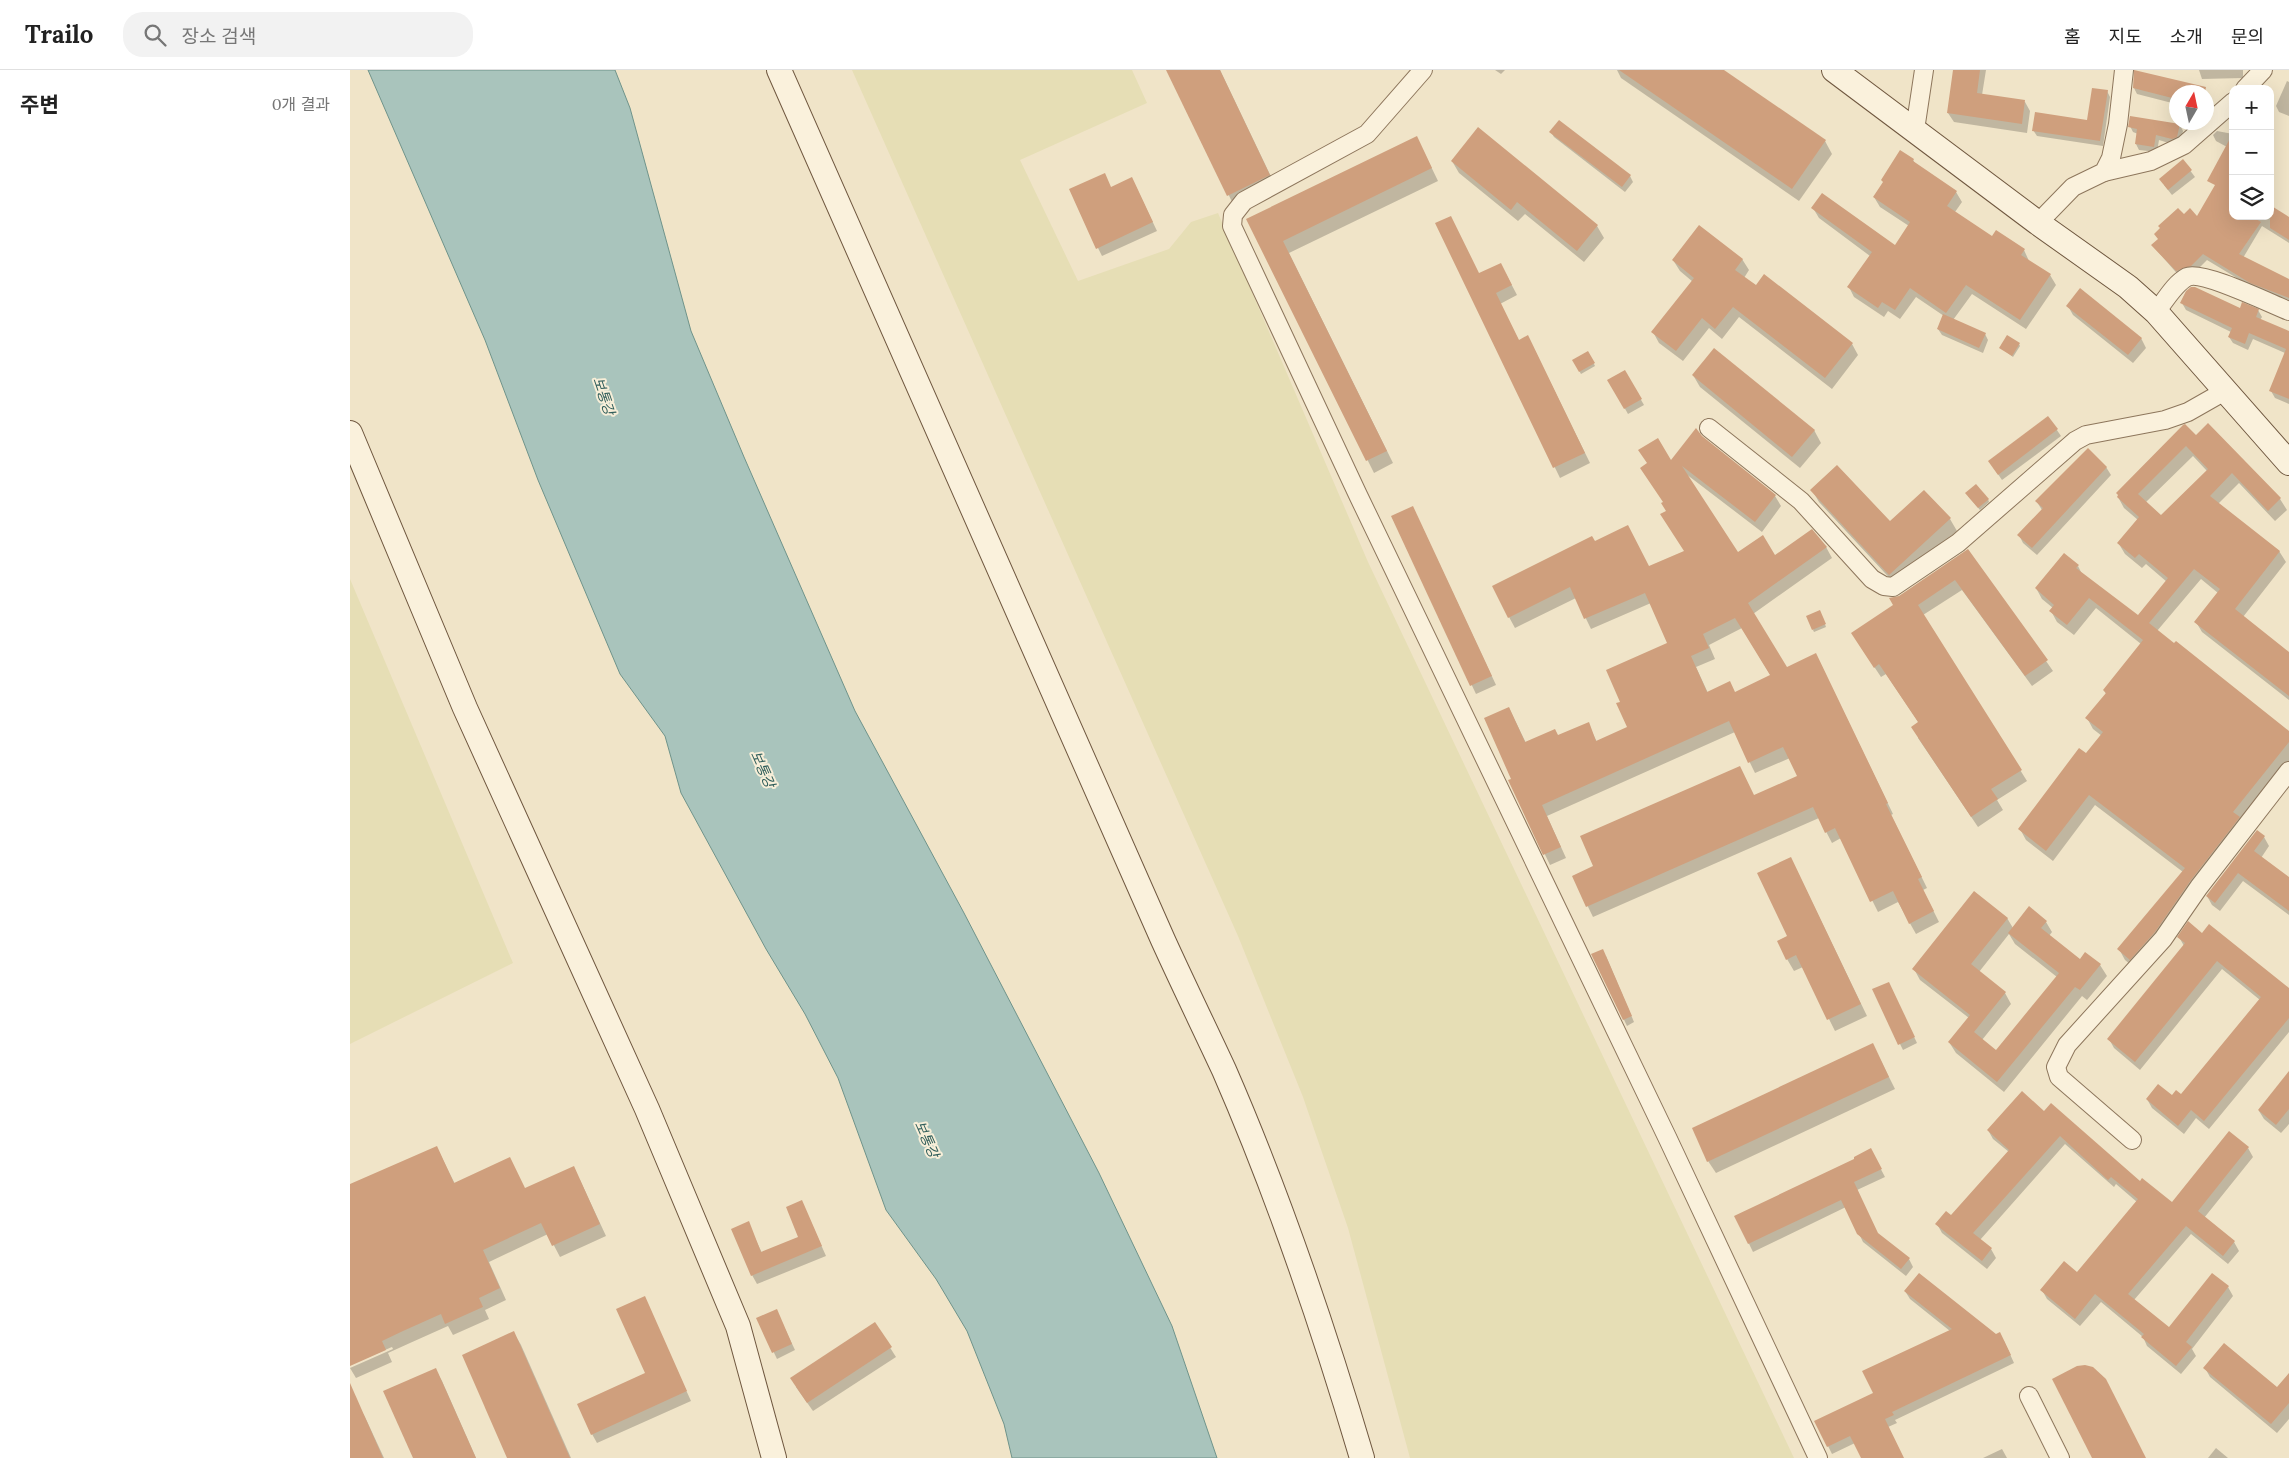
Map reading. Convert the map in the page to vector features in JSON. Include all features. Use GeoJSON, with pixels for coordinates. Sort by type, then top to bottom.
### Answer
{"type":"FeatureCollection","features":[{"type":"Feature","properties":{"kind":"street"},"geometry":{"type":"LineString","coordinates":[[779,70],[1163,940],[1224,1071],[1302,1268],[1334,1362],[1362,1458]]}},
{"type":"Feature","properties":{"kind":"street"},"geometry":{"type":"LineString","coordinates":[[1423,70],[1367,134],[1244,201],[1233,214],[1232,226],[1366,513],[1667,1137],[1818,1458]]}},
{"type":"Feature","properties":{"kind":"street"},"geometry":{"type":"LineString","coordinates":[[1834,70],[2038,223],[2128,287],[2156,312],[2289,463]]}},
{"type":"Feature","properties":{"kind":"street"},"geometry":{"type":"LineString","coordinates":[[1915,130],[1924,70]]}},
{"type":"Feature","properties":{"kind":"street"},"geometry":{"type":"LineString","coordinates":[[2104,172],[2111,158],[2118,124],[2124,70]]}},
{"type":"Feature","properties":{"kind":"street"},"geometry":{"type":"LineString","coordinates":[[2249,85],[2263,70]]}},
{"type":"Feature","properties":{"kind":"street"},"geometry":{"type":"LineString","coordinates":[[2038,223],[2073,187],[2104,172],[2151,160],[2184,145],[2229,106]]}},
{"type":"Feature","properties":{"kind":"street"},"geometry":{"type":"LineString","coordinates":[[2156,312],[2177,285],[2188,277],[2198,275],[2289,311]]}},
{"type":"Feature","properties":{"kind":"street"},"geometry":{"type":"LineString","coordinates":[[1709,428],[1802,501],[1872,579],[1884,586],[1893,587],[1958,543],[2075,442],[2086,435],[2165,420],[2188,412],[2226,391]]}},
{"type":"Feature","properties":{"kind":"street"},"geometry":{"type":"LineString","coordinates":[[350,433],[465,708],[646,1109],[738,1326],[774,1458]]}},
{"type":"Feature","properties":{"kind":"street"},"geometry":{"type":"LineString","coordinates":[[2132,1140],[2059,1078],[2056,1067],[2067,1045],[2162,939],[2199,887],[2289,771]]}},
{"type":"Feature","properties":{"kind":"street"},"geometry":{"type":"LineString","coordinates":[[2029,1396],[2060,1458]]}},
{"type":"Feature","properties":{"kind":"shaded area"},"geometry":{"type":"Polygon","coordinates":[[[852,70],[1132,70],[1147,103],[1020,160],[1078,281],[1169,249],[1191,222],[1218,213],[1368,562],[1794,1458],[1410,1458],[1348,1228],[1303,1097],[1238,936],[852,70]]]}},
{"type":"Feature","properties":{"kind":"shaded area"},"geometry":{"type":"Polygon","coordinates":[[[350,579],[513,963],[350,1044],[350,579]]]}},
{"type":"Feature","properties":{"kind":"water","name":"보통강"},"geometry":{"type":"Polygon","coordinates":[[[368,70],[615,70],[630,108],[691,331],[744,457],[855,711],[964,913],[1099,1173],[1172,1326],[1217,1458],[1012,1458],[1004,1424],[967,1331],[936,1279],[886,1210],[838,1078],[805,1014],[766,949],[681,793],[665,736],[620,674],[538,480],[485,340],[368,70]]]}},
{"type":"Feature","properties":{"kind":"building"},"geometry":{"type":"Polygon","coordinates":[[[1166,70],[1220,70],[1270,175],[1227,196],[1166,70]]]}},
{"type":"Feature","properties":{"kind":"building"},"geometry":{"type":"Polygon","coordinates":[[[1619,70],[1724,70],[1826,140],[1792,189],[1619,70]]]}},
{"type":"Feature","properties":{"kind":"building"},"geometry":{"type":"Polygon","coordinates":[[[1953,70],[1980,70],[1977,93],[2025,100],[2022,124],[1947,113],[1953,70]]]}},
{"type":"Feature","properties":{"kind":"building"},"geometry":{"type":"Polygon","coordinates":[[[2134,70],[2198,85],[2169,85],[2169,97],[2133,88],[2134,70]]]}},
{"type":"Feature","properties":{"kind":"building"},"geometry":{"type":"Polygon","coordinates":[[[2092,88],[2108,90],[2100,141],[2032,131],[2035,112],[2087,120],[2092,88]]]}},
{"type":"Feature","properties":{"kind":"building"},"geometry":{"type":"Polygon","coordinates":[[[2130,116],[2169,122],[2169,130],[2179,130],[2177,137],[2172,139],[2156,135],[2154,147],[2135,144],[2137,129],[2128,127],[2130,116]]]}},
{"type":"Feature","properties":{"kind":"building"},"geometry":{"type":"Polygon","coordinates":[[[1559,120],[1631,175],[1622,187],[1549,132],[1559,120]]]}},
{"type":"Feature","properties":{"kind":"building"},"geometry":{"type":"Polygon","coordinates":[[[1478,127],[1598,225],[1577,251],[1517,202],[1511,210],[1451,161],[1478,127]]]}},
{"type":"Feature","properties":{"kind":"building"},"geometry":{"type":"Polygon","coordinates":[[[1417,136],[1432,168],[1283,241],[1387,451],[1366,461],[1246,219],[1417,136]]]}},
{"type":"Feature","properties":{"kind":"building"},"geometry":{"type":"Polygon","coordinates":[[[2229,140],[2229,220],[2258,220],[2261,222],[2239,254],[2289,279],[2289,298],[2250,283],[2203,254],[2191,266],[2176,271],[2151,245],[2158,239],[2154,234],[2160,228],[2158,226],[2178,208],[2184,214],[2190,208],[2197,216],[2215,185],[2207,181],[2229,140]]]}},
{"type":"Feature","properties":{"kind":"building"},"geometry":{"type":"Polygon","coordinates":[[[1900,150],[1957,191],[1947,206],[1992,236],[1996,230],[2025,249],[2021,255],[2051,274],[2020,320],[1966,285],[1946,313],[1910,288],[1895,310],[1882,302],[1878,308],[1847,287],[1872,252],[1811,208],[1822,193],[1895,245],[1910,222],[1873,197],[1883,182],[1881,180],[1900,150]]]}},
{"type":"Feature","properties":{"kind":"building"},"geometry":{"type":"Polygon","coordinates":[[[2183,159],[2192,170],[2168,190],[2159,179],[2183,159]]]}},
{"type":"Feature","properties":{"kind":"building"},"geometry":{"type":"Polygon","coordinates":[[[1105,173],[1111,187],[1132,177],[1153,222],[1096,249],[1069,189],[1105,173]]]}},
{"type":"Feature","properties":{"kind":"building"},"geometry":{"type":"Polygon","coordinates":[[[2274,208],[2289,217],[2289,240],[2270,228],[2270,220],[2274,220],[2274,208]]]}},
{"type":"Feature","properties":{"kind":"building"},"geometry":{"type":"Polygon","coordinates":[[[1451,216],[1479,273],[1501,263],[1512,285],[1496,293],[1519,340],[1528,335],[1585,453],[1553,468],[1435,223],[1451,216]]]}},
{"type":"Feature","properties":{"kind":"building"},"geometry":{"type":"Polygon","coordinates":[[[1699,225],[1743,259],[1735,270],[1756,285],[1764,274],[1853,343],[1825,378],[1733,307],[1715,329],[1702,318],[1676,351],[1651,332],[1694,278],[1672,260],[1699,225]]]}},
{"type":"Feature","properties":{"kind":"building"},"geometry":{"type":"Polygon","coordinates":[[[2191,287],[2195,287],[2240,308],[2242,302],[2259,309],[2256,317],[2289,331],[2289,399],[2269,391],[2286,349],[2249,333],[2245,344],[2228,337],[2232,328],[2180,303],[2186,291],[2191,287]]]}},
{"type":"Feature","properties":{"kind":"building"},"geometry":{"type":"Polygon","coordinates":[[[2080,288],[2142,338],[2128,355],[2066,306],[2080,288]]]}},
{"type":"Feature","properties":{"kind":"building"},"geometry":{"type":"Polygon","coordinates":[[[1943,314],[1986,333],[1979,348],[1937,329],[1943,314]]]}},
{"type":"Feature","properties":{"kind":"building"},"geometry":{"type":"Polygon","coordinates":[[[2007,335],[2020,343],[2012,356],[1999,348],[2007,335]]]}},
{"type":"Feature","properties":{"kind":"building"},"geometry":{"type":"Polygon","coordinates":[[[1714,348],[1815,430],[1792,457],[1692,375],[1714,348]]]}},
{"type":"Feature","properties":{"kind":"building"},"geometry":{"type":"Polygon","coordinates":[[[1588,351],[1595,363],[1579,372],[1572,360],[1588,351]]]}},
{"type":"Feature","properties":{"kind":"building"},"geometry":{"type":"Polygon","coordinates":[[[1625,370],[1642,399],[1624,409],[1607,380],[1625,370]]]}},
{"type":"Feature","properties":{"kind":"building"},"geometry":{"type":"Polygon","coordinates":[[[2048,416],[2058,429],[1998,475],[1988,461],[2048,416]]]}},
{"type":"Feature","properties":{"kind":"building"},"geometry":{"type":"Polygon","coordinates":[[[2208,423],[2281,498],[2268,511],[2232,473],[2210,496],[2280,551],[2235,609],[2289,652],[2289,696],[2194,622],[2220,589],[2194,569],[2149,623],[2174,643],[2176,641],[2289,731],[2289,742],[2233,812],[2240,817],[2191,880],[2155,932],[2130,960],[2117,949],[2185,868],[2089,795],[2046,851],[2018,829],[2079,748],[2086,753],[2103,732],[2085,718],[2106,693],[2103,690],[2143,640],[2089,598],[2067,625],[2049,611],[2054,605],[2035,588],[2064,553],[2079,565],[2076,568],[2138,615],[2168,578],[2139,554],[2135,558],[2117,543],[2139,517],[2117,497],[2116,493],[2183,425],[2185,424],[2196,435],[2208,423]],[[2186,446],[2138,494],[2161,515],[2208,469],[2186,446]]]}},
{"type":"Feature","properties":{"kind":"building"},"geometry":{"type":"Polygon","coordinates":[[[1696,428],[1702,436],[1776,495],[1755,522],[1682,466],[1738,552],[1763,535],[1775,555],[1812,529],[1827,547],[1748,603],[1787,667],[1816,653],[1922,877],[1918,879],[1934,911],[1909,924],[1893,891],[1870,902],[1835,828],[1825,833],[1813,807],[1586,907],[1572,876],[1593,866],[1580,836],[1740,766],[1754,795],[1797,776],[1783,747],[1748,763],[1729,721],[1542,805],[1561,847],[1543,855],[1508,780],[1511,779],[1484,718],[1509,707],[1525,742],[1555,729],[1558,735],[1589,722],[1596,741],[1627,727],[1616,703],[1620,702],[1606,670],[1667,643],[1645,593],[1584,619],[1570,587],[1508,618],[1492,586],[1592,536],[1595,541],[1628,525],[1649,566],[1684,551],[1660,514],[1666,511],[1661,503],[1663,502],[1640,468],[1647,463],[1638,450],[1658,438],[1671,460],[1696,428]],[[1735,618],[1703,634],[1709,648],[1691,656],[1707,692],[1730,681],[1735,692],[1770,675],[1735,618]]]}},
{"type":"Feature","properties":{"kind":"building"},"geometry":{"type":"Polygon","coordinates":[[[2088,448],[2107,467],[2032,548],[2017,535],[2043,508],[2035,501],[2088,448]]]}},
{"type":"Feature","properties":{"kind":"building"},"geometry":{"type":"Polygon","coordinates":[[[1837,465],[1890,521],[1924,490],[1951,518],[1889,575],[1810,490],[1837,465]]]}},
{"type":"Feature","properties":{"kind":"building"},"geometry":{"type":"Polygon","coordinates":[[[1976,484],[1989,499],[1978,508],[1965,493],[1976,484]]]}},
{"type":"Feature","properties":{"kind":"building"},"geometry":{"type":"Polygon","coordinates":[[[1413,506],[1492,676],[1470,686],[1391,516],[1413,506]]]}},
{"type":"Feature","properties":{"kind":"building"},"geometry":{"type":"Polygon","coordinates":[[[1968,549],[2048,660],[2025,676],[1955,580],[1918,605],[2022,770],[1991,789],[1998,799],[1971,817],[1911,727],[1918,722],[1879,664],[1874,668],[1851,633],[1893,605],[1889,598],[1899,596],[1968,549]]]}},
{"type":"Feature","properties":{"kind":"building"},"geometry":{"type":"Polygon","coordinates":[[[1820,610],[1826,624],[1812,630],[1806,616],[1820,610]]]}},
{"type":"Feature","properties":{"kind":"building"},"geometry":{"type":"Polygon","coordinates":[[[2257,830],[2265,836],[2254,851],[2289,877],[2289,911],[2238,873],[2215,903],[2206,896],[2257,830]]]}},
{"type":"Feature","properties":{"kind":"building"},"geometry":{"type":"Polygon","coordinates":[[[1791,857],[1861,1004],[1827,1020],[1796,955],[1786,960],[1777,941],[1787,936],[1757,873],[1791,857]]]}},
{"type":"Feature","properties":{"kind":"building"},"geometry":{"type":"Polygon","coordinates":[[[1974,891],[2008,918],[1971,964],[2006,992],[1974,1032],[1996,1050],[2059,973],[2008,933],[2029,906],[2047,921],[2041,928],[2080,959],[2085,952],[2101,964],[2080,990],[2075,987],[1997,1082],[1948,1042],[1970,1015],[1912,969],[1974,891]]]}},
{"type":"Feature","properties":{"kind":"building"},"geometry":{"type":"Polygon","coordinates":[[[2188,921],[2202,933],[2209,924],[2289,988],[2289,1018],[2204,1121],[2191,1110],[2178,1126],[2146,1099],[2158,1084],[2172,1095],[2176,1090],[2181,1094],[2261,997],[2217,961],[2135,1062],[2107,1039],[2185,943],[2177,937],[2188,921]]]}},
{"type":"Feature","properties":{"kind":"building"},"geometry":{"type":"Polygon","coordinates":[[[1603,949],[1632,1016],[1623,1020],[1591,954],[1603,949]]]}},
{"type":"Feature","properties":{"kind":"building"},"geometry":{"type":"Polygon","coordinates":[[[1889,982],[1915,1037],[1898,1045],[1872,989],[1889,982]]]}},
{"type":"Feature","properties":{"kind":"building"},"geometry":{"type":"Polygon","coordinates":[[[1873,1043],[1889,1077],[1707,1162],[1692,1128],[1873,1043]]]}},
{"type":"Feature","properties":{"kind":"building"},"geometry":{"type":"Polygon","coordinates":[[[2289,1071],[2289,1109],[2276,1125],[2258,1110],[2289,1071]]]}},
{"type":"Feature","properties":{"kind":"building"},"geometry":{"type":"Polygon","coordinates":[[[2022,1091],[2044,1111],[2051,1103],[2140,1181],[2142,1178],[2172,1202],[2229,1131],[2249,1147],[2198,1211],[2235,1241],[2223,1256],[2186,1226],[2128,1294],[2169,1327],[2212,1273],[2229,1286],[2186,1342],[2192,1347],[2176,1366],[2141,1337],[2144,1334],[2095,1294],[2075,1319],[2040,1290],[2064,1261],[2077,1272],[2138,1199],[2111,1177],[2108,1180],[2060,1136],[1973,1233],[1992,1248],[1982,1261],[1935,1224],[1946,1211],[1951,1215],[2009,1150],[1987,1130],[2022,1091]]]}},
{"type":"Feature","properties":{"kind":"building"},"geometry":{"type":"Polygon","coordinates":[[[437,1146],[454,1183],[510,1157],[525,1188],[574,1166],[600,1224],[552,1246],[541,1223],[483,1250],[500,1288],[479,1298],[483,1307],[445,1324],[441,1314],[382,1341],[386,1350],[350,1366],[350,1184],[437,1146]]]}},
{"type":"Feature","properties":{"kind":"building"},"geometry":{"type":"Polygon","coordinates":[[[1871,1148],[1882,1169],[1854,1182],[1878,1233],[1910,1258],[1901,1269],[1857,1234],[1841,1200],[1748,1244],[1734,1216],[1854,1159],[1854,1157],[1871,1148]]]}},
{"type":"Feature","properties":{"kind":"building"},"geometry":{"type":"Polygon","coordinates":[[[802,1200],[822,1246],[751,1276],[731,1229],[749,1221],[761,1252],[798,1237],[786,1207],[802,1200]]]}},
{"type":"Feature","properties":{"kind":"building"},"geometry":{"type":"Polygon","coordinates":[[[1919,1273],[1996,1334],[2000,1332],[2011,1355],[1892,1412],[1894,1415],[1885,1419],[1904,1458],[1861,1458],[1850,1436],[1827,1447],[1814,1421],[1873,1393],[1862,1371],[1952,1329],[1904,1291],[1919,1273]]]}},
{"type":"Feature","properties":{"kind":"building"},"geometry":{"type":"Polygon","coordinates":[[[645,1296],[687,1391],[591,1435],[577,1404],[645,1373],[616,1309],[645,1296]]]}},
{"type":"Feature","properties":{"kind":"building"},"geometry":{"type":"Polygon","coordinates":[[[777,1309],[792,1344],[772,1353],[756,1318],[777,1309]]]}},
{"type":"Feature","properties":{"kind":"building"},"geometry":{"type":"Polygon","coordinates":[[[875,1322],[892,1347],[807,1403],[790,1378],[875,1322]]]}},
{"type":"Feature","properties":{"kind":"building"},"geometry":{"type":"Polygon","coordinates":[[[514,1331],[570,1458],[507,1458],[462,1355],[514,1331]]]}},
{"type":"Feature","properties":{"kind":"building"},"geometry":{"type":"Polygon","coordinates":[[[2224,1343],[2277,1387],[2289,1373],[2289,1403],[2271,1424],[2203,1368],[2224,1343]]]}},
{"type":"Feature","properties":{"kind":"building"},"geometry":{"type":"Polygon","coordinates":[[[2077,1366],[2093,1367],[2106,1379],[2146,1458],[2092,1458],[2052,1379],[2077,1366]]]}},
{"type":"Feature","properties":{"kind":"building"},"geometry":{"type":"Polygon","coordinates":[[[436,1368],[476,1458],[413,1458],[383,1391],[436,1368]]]}},
{"type":"Feature","properties":{"kind":"building"},"geometry":{"type":"Polygon","coordinates":[[[350,1383],[383,1458],[350,1458],[350,1383]]]}}]}
